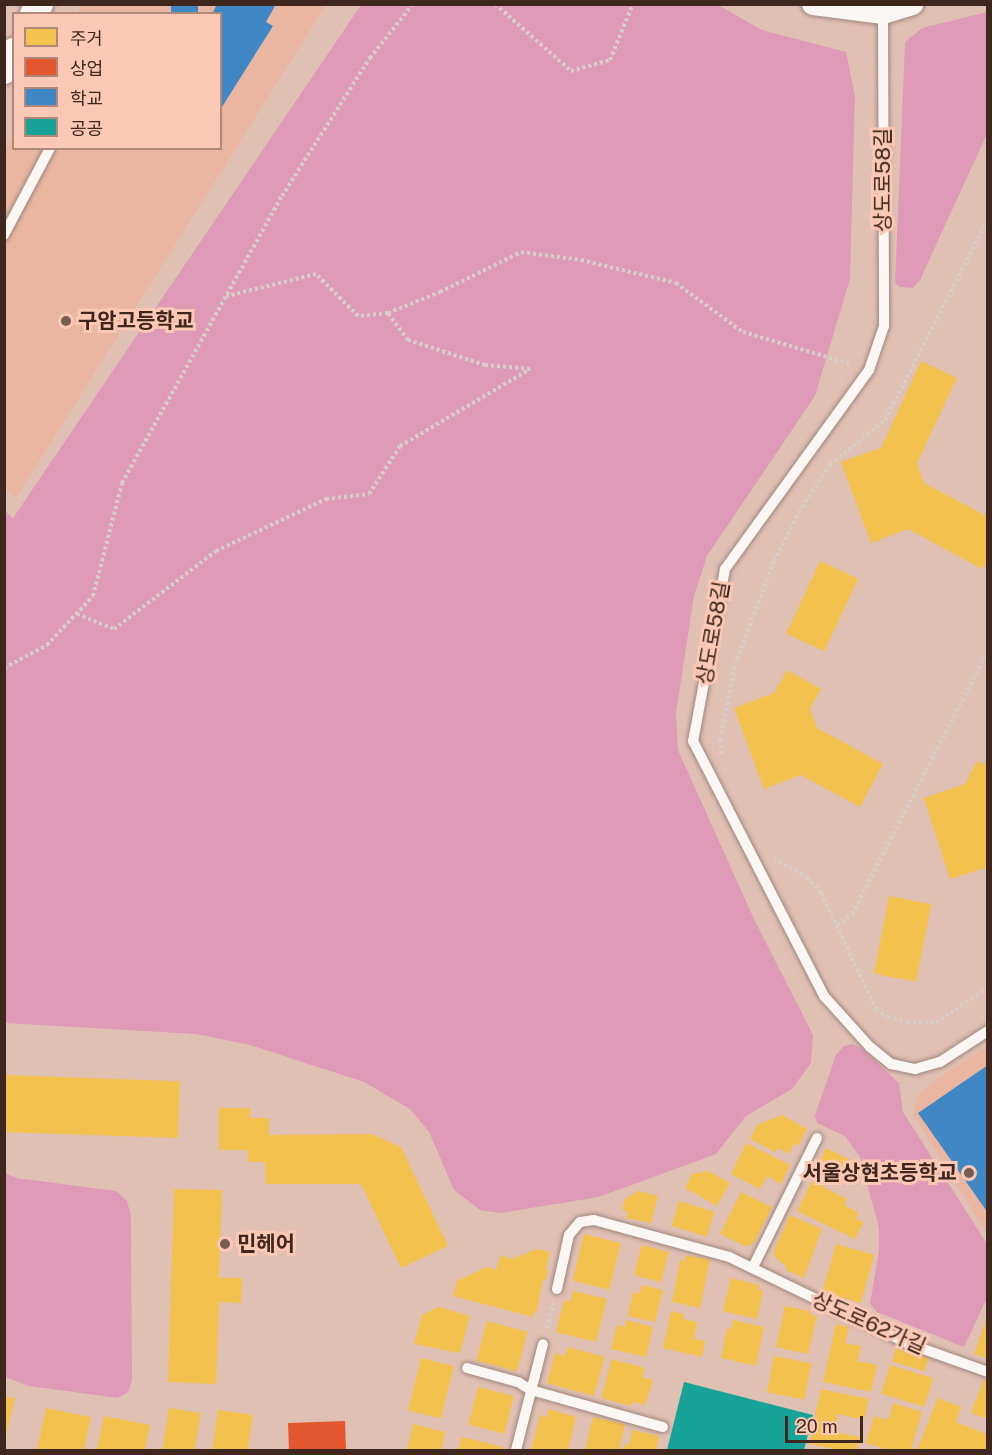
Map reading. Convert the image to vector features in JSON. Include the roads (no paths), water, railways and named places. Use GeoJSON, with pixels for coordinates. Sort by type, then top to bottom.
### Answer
{"type":"FeatureCollection","features":[{"type":"Feature","properties":{"kind":"street"},"geometry":{"type":"LineString","coordinates":[[813,4],[883,13],[913,4]]}},
{"type":"Feature","properties":{"kind":"street"},"geometry":{"type":"LineString","coordinates":[[4,70],[12,56]]}},
{"type":"Feature","properties":{"kind":"lane","name":"상도로58길"},"geometry":{"type":"LineString","coordinates":[[883,13],[884,326],[869,370],[725,569],[693,741],[824,996],[870,1047],[891,1064],[915,1069],[940,1062],[987,1031]]}},
{"type":"Feature","properties":{"kind":"lane"},"geometry":{"type":"LineString","coordinates":[[4,235],[50,150]]}},
{"type":"Feature","properties":{"kind":"lane"},"geometry":{"type":"LineString","coordinates":[[753,1267],[817,1138]]}},
{"type":"Feature","properties":{"kind":"lane","name":"상도로62가길"},"geometry":{"type":"LineString","coordinates":[[556,1289],[569,1234],[580,1222],[594,1221],[695,1245],[753,1267],[824,1305],[909,1344],[987,1372]]}},
{"type":"Feature","properties":{"kind":"lane"},"geometry":{"type":"LineString","coordinates":[[516,1450],[543,1344]]}},
{"type":"Feature","properties":{"kind":"lane"},"geometry":{"type":"LineString","coordinates":[[467,1368],[518,1382],[531,1390],[663,1427]]}},
{"type":"Feature","properties":{"kind":"place","name":"구암고등학교"},"geometry":{"type":"Point","coordinates":[66,321]}},
{"type":"Feature","properties":{"kind":"place","name":"서울상현초등학교"},"geometry":{"type":"Point","coordinates":[969,1173]}},
{"type":"Feature","properties":{"kind":"place","name":"민헤어"},"geometry":{"type":"Point","coordinates":[225,1244]}}]}
